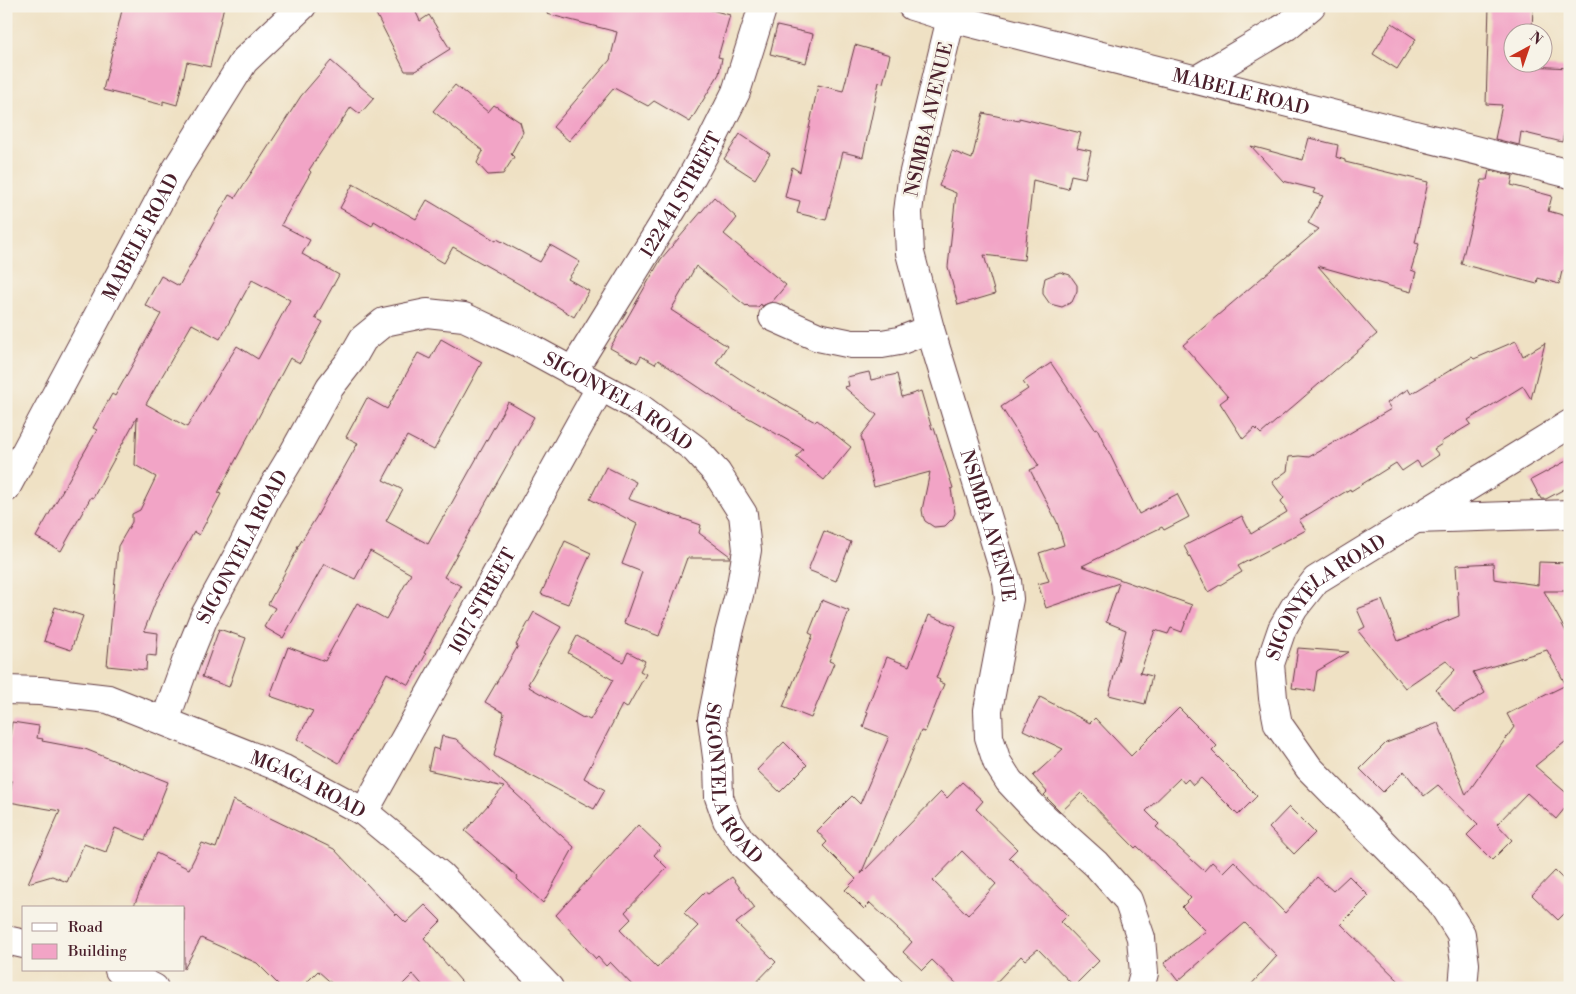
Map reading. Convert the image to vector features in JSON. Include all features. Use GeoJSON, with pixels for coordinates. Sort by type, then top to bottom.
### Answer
{"type":"FeatureCollection","features":[{"type":"Feature","properties":{"kind":"street","name":"MABELE ROAD"},"geometry":{"type":"LineString","coordinates":[[6,488],[173,175],[244,61],[302,6]]}},
{"type":"Feature","properties":{"kind":"street","name":"122441 STREET"},"geometry":{"type":"LineString","coordinates":[[572,372],[685,189],[712,140],[736,92],[763,6]]}},
{"type":"Feature","properties":{"kind":"street","name":"MABELE ROAD"},"geometry":{"type":"LineString","coordinates":[[912,6],[951,18],[1570,174]]}},
{"type":"Feature","properties":{"kind":"street"},"geometry":{"type":"LineString","coordinates":[[1198,79],[1287,26],[1312,6]]}},
{"type":"Feature","properties":{"kind":"street","name":"NSIMBA AVENUE"},"geometry":{"type":"LineString","coordinates":[[951,18],[912,180],[908,212],[910,253],[930,329],[1008,581],[1009,599],[988,710],[989,737],[997,762],[1009,781],[1038,812],[1096,864],[1128,900],[1141,938],[1144,973],[1140,988]]}},
{"type":"Feature","properties":{"kind":"street","name":"SIGONYELA ROAD"},"geometry":{"type":"LineString","coordinates":[[165,721],[186,659],[204,617],[267,497],[330,387],[351,360],[363,339],[384,322],[427,313],[464,316],[528,347],[600,388],[640,408],[695,449],[717,474],[743,514],[747,550],[712,720],[718,765],[719,797],[727,820],[742,841],[890,988]]}},
{"type":"Feature","properties":{"kind":"street"},"geometry":{"type":"LineString","coordinates":[[773,316],[818,337],[852,344],[882,344],[899,341],[930,329]]}},
{"type":"Feature","properties":{"kind":"street","name":"1017 STREET"},"geometry":{"type":"LineString","coordinates":[[364,812],[600,388]]}},
{"type":"Feature","properties":{"kind":"street","name":"SIGONYELA ROAD"},"geometry":{"type":"LineString","coordinates":[[1463,988],[1465,964],[1461,934],[1440,901],[1309,768],[1278,724],[1273,698],[1270,664],[1282,629],[1294,608],[1316,580],[1570,424]]}},
{"type":"Feature","properties":{"kind":"street"},"geometry":{"type":"LineString","coordinates":[[1414,519],[1570,514]]}},
{"type":"Feature","properties":{"kind":"street","name":"MGAGA ROAD"},"geometry":{"type":"LineString","coordinates":[[6,690],[40,691],[108,699],[284,769],[364,812],[440,875],[549,988]]}},
{"type":"Feature","properties":{"kind":"street"},"geometry":{"type":"LineString","coordinates":[[6,940],[22,944]]}},
{"type":"Feature","properties":{"kind":"street"},"geometry":{"type":"LineString","coordinates":[[123,972],[154,988]]}},
{"type":"Feature","properties":{"kind":"building"},"geometry":{"type":"Polygon","coordinates":[[[123,6],[224,6],[210,67],[187,62],[177,105],[163,101],[163,105],[103,90],[123,6]]]}},
{"type":"Feature","properties":{"kind":"building"},"geometry":{"type":"Polygon","coordinates":[[[372,6],[413,6],[420,21],[429,15],[450,49],[415,71],[405,71],[372,6]]]}},
{"type":"Feature","properties":{"kind":"building"},"geometry":{"type":"Polygon","coordinates":[[[548,6],[697,6],[730,15],[718,57],[722,58],[719,74],[690,122],[654,101],[648,106],[614,88],[569,141],[553,127],[610,60],[617,32],[547,14],[548,6]]]}},
{"type":"Feature","properties":{"kind":"building"},"geometry":{"type":"Polygon","coordinates":[[[1489,6],[1533,6],[1532,22],[1504,22],[1504,72],[1554,72],[1554,67],[1570,68],[1570,108],[1562,142],[1521,132],[1519,145],[1495,139],[1502,105],[1486,104],[1489,6]]]}},
{"type":"Feature","properties":{"kind":"building"},"geometry":{"type":"Polygon","coordinates":[[[1392,23],[1416,39],[1397,69],[1373,54],[1392,23]]]}},
{"type":"Feature","properties":{"kind":"building"},"geometry":{"type":"Polygon","coordinates":[[[777,26],[813,34],[806,63],[770,54],[777,26]]]}},
{"type":"Feature","properties":{"kind":"building"},"geometry":{"type":"Polygon","coordinates":[[[855,45],[890,55],[883,83],[879,82],[863,157],[843,152],[826,220],[797,213],[800,201],[785,197],[792,167],[800,172],[818,85],[843,91],[855,45]]]}},
{"type":"Feature","properties":{"kind":"building"},"geometry":{"type":"Polygon","coordinates":[[[331,61],[374,98],[360,114],[351,107],[309,170],[311,172],[281,225],[310,240],[302,254],[339,275],[315,318],[323,322],[300,363],[290,358],[218,493],[221,494],[199,535],[194,532],[157,598],[144,631],[158,633],[156,656],[147,655],[146,670],[107,666],[118,546],[132,522],[132,514],[140,510],[156,477],[135,465],[137,417],[93,498],[91,497],[61,551],[36,537],[97,430],[93,428],[112,394],[115,396],[161,314],[145,305],[161,276],[179,286],[229,195],[235,198],[301,96],[331,61]],[[252,280],[220,339],[192,324],[146,404],[187,427],[237,346],[258,359],[290,300],[252,280]]]}},
{"type":"Feature","properties":{"kind":"building"},"geometry":{"type":"Polygon","coordinates":[[[455,85],[488,112],[494,105],[520,122],[523,132],[511,154],[514,157],[503,174],[488,175],[477,163],[483,151],[433,111],[455,85]]]}},
{"type":"Feature","properties":{"kind":"building"},"geometry":{"type":"Polygon","coordinates":[[[983,113],[1019,121],[1019,118],[1081,133],[1077,148],[1091,151],[1085,178],[1071,175],[1068,189],[1033,180],[1024,260],[984,255],[995,294],[958,305],[948,267],[956,193],[939,186],[952,151],[972,159],[983,113]]]}},
{"type":"Feature","properties":{"kind":"building"},"geometry":{"type":"Polygon","coordinates":[[[740,134],[770,154],[755,179],[724,159],[740,134]]]}},
{"type":"Feature","properties":{"kind":"building"},"geometry":{"type":"Polygon","coordinates":[[[1309,138],[1338,145],[1336,157],[1345,160],[1345,162],[1428,182],[1415,243],[1419,244],[1411,270],[1416,272],[1411,292],[1318,266],[1377,334],[1261,434],[1255,428],[1243,439],[1220,403],[1228,397],[1183,345],[1319,229],[1308,223],[1323,196],[1313,193],[1315,189],[1283,181],[1251,146],[1303,160],[1309,138]]]}},
{"type":"Feature","properties":{"kind":"building"},"geometry":{"type":"Polygon","coordinates":[[[1489,170],[1513,176],[1511,185],[1552,196],[1548,211],[1570,217],[1570,273],[1562,271],[1559,284],[1538,278],[1537,284],[1461,264],[1482,180],[1487,180],[1489,170]]]}},
{"type":"Feature","properties":{"kind":"building"},"geometry":{"type":"Polygon","coordinates":[[[353,184],[416,219],[427,200],[496,241],[497,239],[540,262],[550,245],[580,262],[568,279],[589,291],[574,317],[453,247],[444,263],[374,221],[372,226],[340,208],[353,184]]]}},
{"type":"Feature","properties":{"kind":"building"},"geometry":{"type":"Polygon","coordinates":[[[714,197],[737,218],[724,234],[786,285],[772,302],[762,306],[761,304],[758,307],[749,307],[696,266],[671,310],[727,346],[716,363],[746,383],[815,422],[817,420],[851,447],[824,480],[796,457],[803,449],[724,404],[658,360],[655,364],[641,356],[637,363],[610,348],[661,259],[714,197]]]}},
{"type":"Feature","properties":{"kind":"building"},"geometry":{"type":"Polygon","coordinates":[[[1060,272],[1070,275],[1077,285],[1077,291],[1072,302],[1062,307],[1050,304],[1043,294],[1045,278],[1060,272]]]}},
{"type":"Feature","properties":{"kind":"building"},"geometry":{"type":"Polygon","coordinates":[[[441,339],[482,362],[434,450],[407,436],[383,480],[403,490],[386,521],[428,544],[508,402],[534,417],[444,577],[461,586],[424,653],[426,654],[409,685],[387,673],[339,763],[297,739],[313,711],[270,696],[288,647],[325,661],[357,603],[386,619],[411,574],[370,551],[355,579],[324,564],[283,638],[264,627],[275,608],[268,604],[297,548],[358,443],[346,437],[367,398],[387,409],[418,353],[430,359],[441,339]]]}},
{"type":"Feature","properties":{"kind":"building"},"geometry":{"type":"Polygon","coordinates":[[[1516,341],[1523,356],[1545,343],[1531,399],[1523,386],[1468,420],[1471,424],[1441,442],[1442,444],[1434,449],[1439,455],[1421,467],[1417,461],[1402,471],[1396,463],[1351,491],[1350,489],[1299,520],[1306,530],[1238,566],[1242,572],[1208,592],[1184,546],[1242,516],[1251,534],[1287,512],[1281,501],[1284,498],[1272,482],[1287,471],[1289,457],[1309,457],[1391,409],[1387,403],[1408,389],[1411,394],[1472,357],[1474,359],[1516,341]]]}},
{"type":"Feature","properties":{"kind":"building"},"geometry":{"type":"Polygon","coordinates":[[[1051,363],[1095,429],[1097,428],[1139,514],[1177,494],[1189,517],[1164,530],[1162,527],[1082,566],[1192,605],[1182,632],[1171,628],[1168,634],[1155,630],[1140,673],[1152,676],[1145,704],[1109,695],[1126,630],[1106,622],[1119,583],[1046,608],[1038,584],[1049,581],[1039,553],[1064,545],[1057,522],[1030,470],[1039,466],[1001,407],[1028,389],[1023,382],[1051,363]]]}},
{"type":"Feature","properties":{"kind":"building"},"geometry":{"type":"Polygon","coordinates":[[[869,372],[871,380],[897,374],[902,397],[921,391],[953,488],[951,489],[955,513],[945,526],[934,527],[925,521],[923,516],[922,510],[930,472],[874,487],[861,436],[877,415],[844,387],[849,386],[847,377],[869,372]]]}},
{"type":"Feature","properties":{"kind":"building"},"geometry":{"type":"Polygon","coordinates":[[[1570,459],[1570,486],[1546,499],[1541,499],[1531,480],[1570,459]]]}},
{"type":"Feature","properties":{"kind":"building"},"geometry":{"type":"Polygon","coordinates":[[[606,467],[636,482],[628,499],[701,525],[699,533],[730,556],[730,558],[687,558],[659,636],[624,623],[642,572],[622,564],[637,524],[590,499],[606,467]]]}},
{"type":"Feature","properties":{"kind":"building"},"geometry":{"type":"Polygon","coordinates":[[[824,531],[851,542],[836,581],[808,570],[824,531]]]}},
{"type":"Feature","properties":{"kind":"building"},"geometry":{"type":"Polygon","coordinates":[[[565,541],[591,553],[568,604],[541,594],[565,541]]]}},
{"type":"Feature","properties":{"kind":"building"},"geometry":{"type":"Polygon","coordinates":[[[1539,562],[1570,563],[1570,591],[1544,591],[1570,639],[1570,738],[1535,766],[1570,796],[1570,802],[1556,819],[1527,793],[1497,824],[1512,840],[1492,860],[1467,835],[1478,824],[1438,785],[1424,796],[1404,771],[1383,792],[1360,769],[1386,743],[1438,723],[1466,795],[1514,727],[1507,714],[1566,685],[1547,650],[1473,672],[1485,693],[1454,711],[1436,690],[1455,670],[1446,660],[1405,688],[1358,631],[1365,627],[1357,609],[1382,600],[1398,641],[1459,616],[1456,565],[1493,563],[1494,579],[1538,585],[1539,562]]]}},
{"type":"Feature","properties":{"kind":"building"},"geometry":{"type":"Polygon","coordinates":[[[822,600],[849,611],[829,661],[834,663],[811,718],[783,707],[813,635],[809,633],[822,600]]]}},
{"type":"Feature","properties":{"kind":"building"},"geometry":{"type":"Polygon","coordinates":[[[55,607],[83,616],[71,650],[44,641],[55,607]]]}},
{"type":"Feature","properties":{"kind":"building"},"geometry":{"type":"Polygon","coordinates":[[[534,612],[561,627],[528,684],[530,685],[529,687],[583,718],[590,720],[613,680],[568,653],[577,636],[623,662],[628,652],[645,661],[640,671],[646,674],[627,708],[622,705],[584,778],[605,790],[594,809],[494,756],[504,713],[485,702],[518,646],[516,645],[534,612]]]}},
{"type":"Feature","properties":{"kind":"building"},"geometry":{"type":"Polygon","coordinates":[[[929,615],[956,626],[936,678],[944,684],[925,732],[921,731],[861,874],[941,792],[947,798],[962,782],[983,801],[976,809],[1017,849],[1009,857],[1068,915],[1061,922],[1099,961],[1074,986],[1038,949],[1025,960],[1021,956],[991,988],[961,988],[932,960],[922,970],[903,952],[912,942],[870,903],[864,909],[845,890],[856,879],[823,846],[827,842],[817,831],[852,796],[860,804],[889,737],[863,727],[868,712],[866,711],[887,657],[909,666],[929,615]],[[962,851],[933,881],[968,915],[996,884],[962,851]]]}},
{"type":"Feature","properties":{"kind":"building"},"geometry":{"type":"Polygon","coordinates":[[[219,629],[246,638],[229,687],[202,677],[219,629]]]}},
{"type":"Feature","properties":{"kind":"building"},"geometry":{"type":"Polygon","coordinates":[[[1298,648],[1349,652],[1317,671],[1314,691],[1292,688],[1298,648]]]}},
{"type":"Feature","properties":{"kind":"building"},"geometry":{"type":"Polygon","coordinates":[[[1040,697],[1090,723],[1095,718],[1131,756],[1179,708],[1217,746],[1212,751],[1257,796],[1238,815],[1201,778],[1193,785],[1188,779],[1184,783],[1180,778],[1146,811],[1159,824],[1156,827],[1204,871],[1212,862],[1223,872],[1234,861],[1285,913],[1317,877],[1333,891],[1349,876],[1369,896],[1341,924],[1406,988],[1248,988],[1277,956],[1245,923],[1178,981],[1164,963],[1206,931],[1182,907],[1191,898],[1137,846],[1135,848],[1081,793],[1061,812],[1044,795],[1047,792],[1033,776],[1063,749],[1023,730],[1040,697]]]}},
{"type":"Feature","properties":{"kind":"building"},"geometry":{"type":"Polygon","coordinates":[[[12,722],[39,726],[37,738],[43,739],[42,741],[85,749],[168,782],[145,840],[115,828],[106,852],[84,844],[67,882],[52,876],[28,883],[60,811],[9,802],[12,781],[6,781],[6,760],[12,722]]]}},
{"type":"Feature","properties":{"kind":"building"},"geometry":{"type":"Polygon","coordinates":[[[442,736],[456,739],[574,847],[543,903],[517,879],[518,877],[465,831],[504,787],[428,770],[433,748],[439,750],[442,736]]]}},
{"type":"Feature","properties":{"kind":"building"},"geometry":{"type":"Polygon","coordinates":[[[784,742],[807,765],[780,792],[757,770],[784,742]]]}},
{"type":"Feature","properties":{"kind":"building"},"geometry":{"type":"Polygon","coordinates":[[[233,800],[334,849],[396,915],[406,923],[425,905],[441,921],[424,938],[467,988],[425,988],[413,974],[399,988],[337,988],[318,971],[301,988],[282,988],[257,963],[201,938],[185,967],[185,906],[134,906],[156,853],[189,869],[202,843],[216,848],[233,800]]]}},
{"type":"Feature","properties":{"kind":"building"},"geometry":{"type":"Polygon","coordinates":[[[1289,807],[1315,833],[1294,854],[1269,828],[1289,807]]]}},
{"type":"Feature","properties":{"kind":"building"},"geometry":{"type":"Polygon","coordinates":[[[638,825],[661,847],[654,855],[667,868],[625,912],[631,919],[620,930],[657,968],[698,926],[684,913],[705,892],[708,894],[732,877],[755,908],[736,923],[776,962],[751,988],[635,988],[610,962],[606,966],[598,957],[596,959],[556,915],[638,825]]]}},
{"type":"Feature","properties":{"kind":"building"},"geometry":{"type":"Polygon","coordinates":[[[1555,871],[1570,886],[1570,908],[1558,920],[1532,895],[1555,871]]]}}]}
